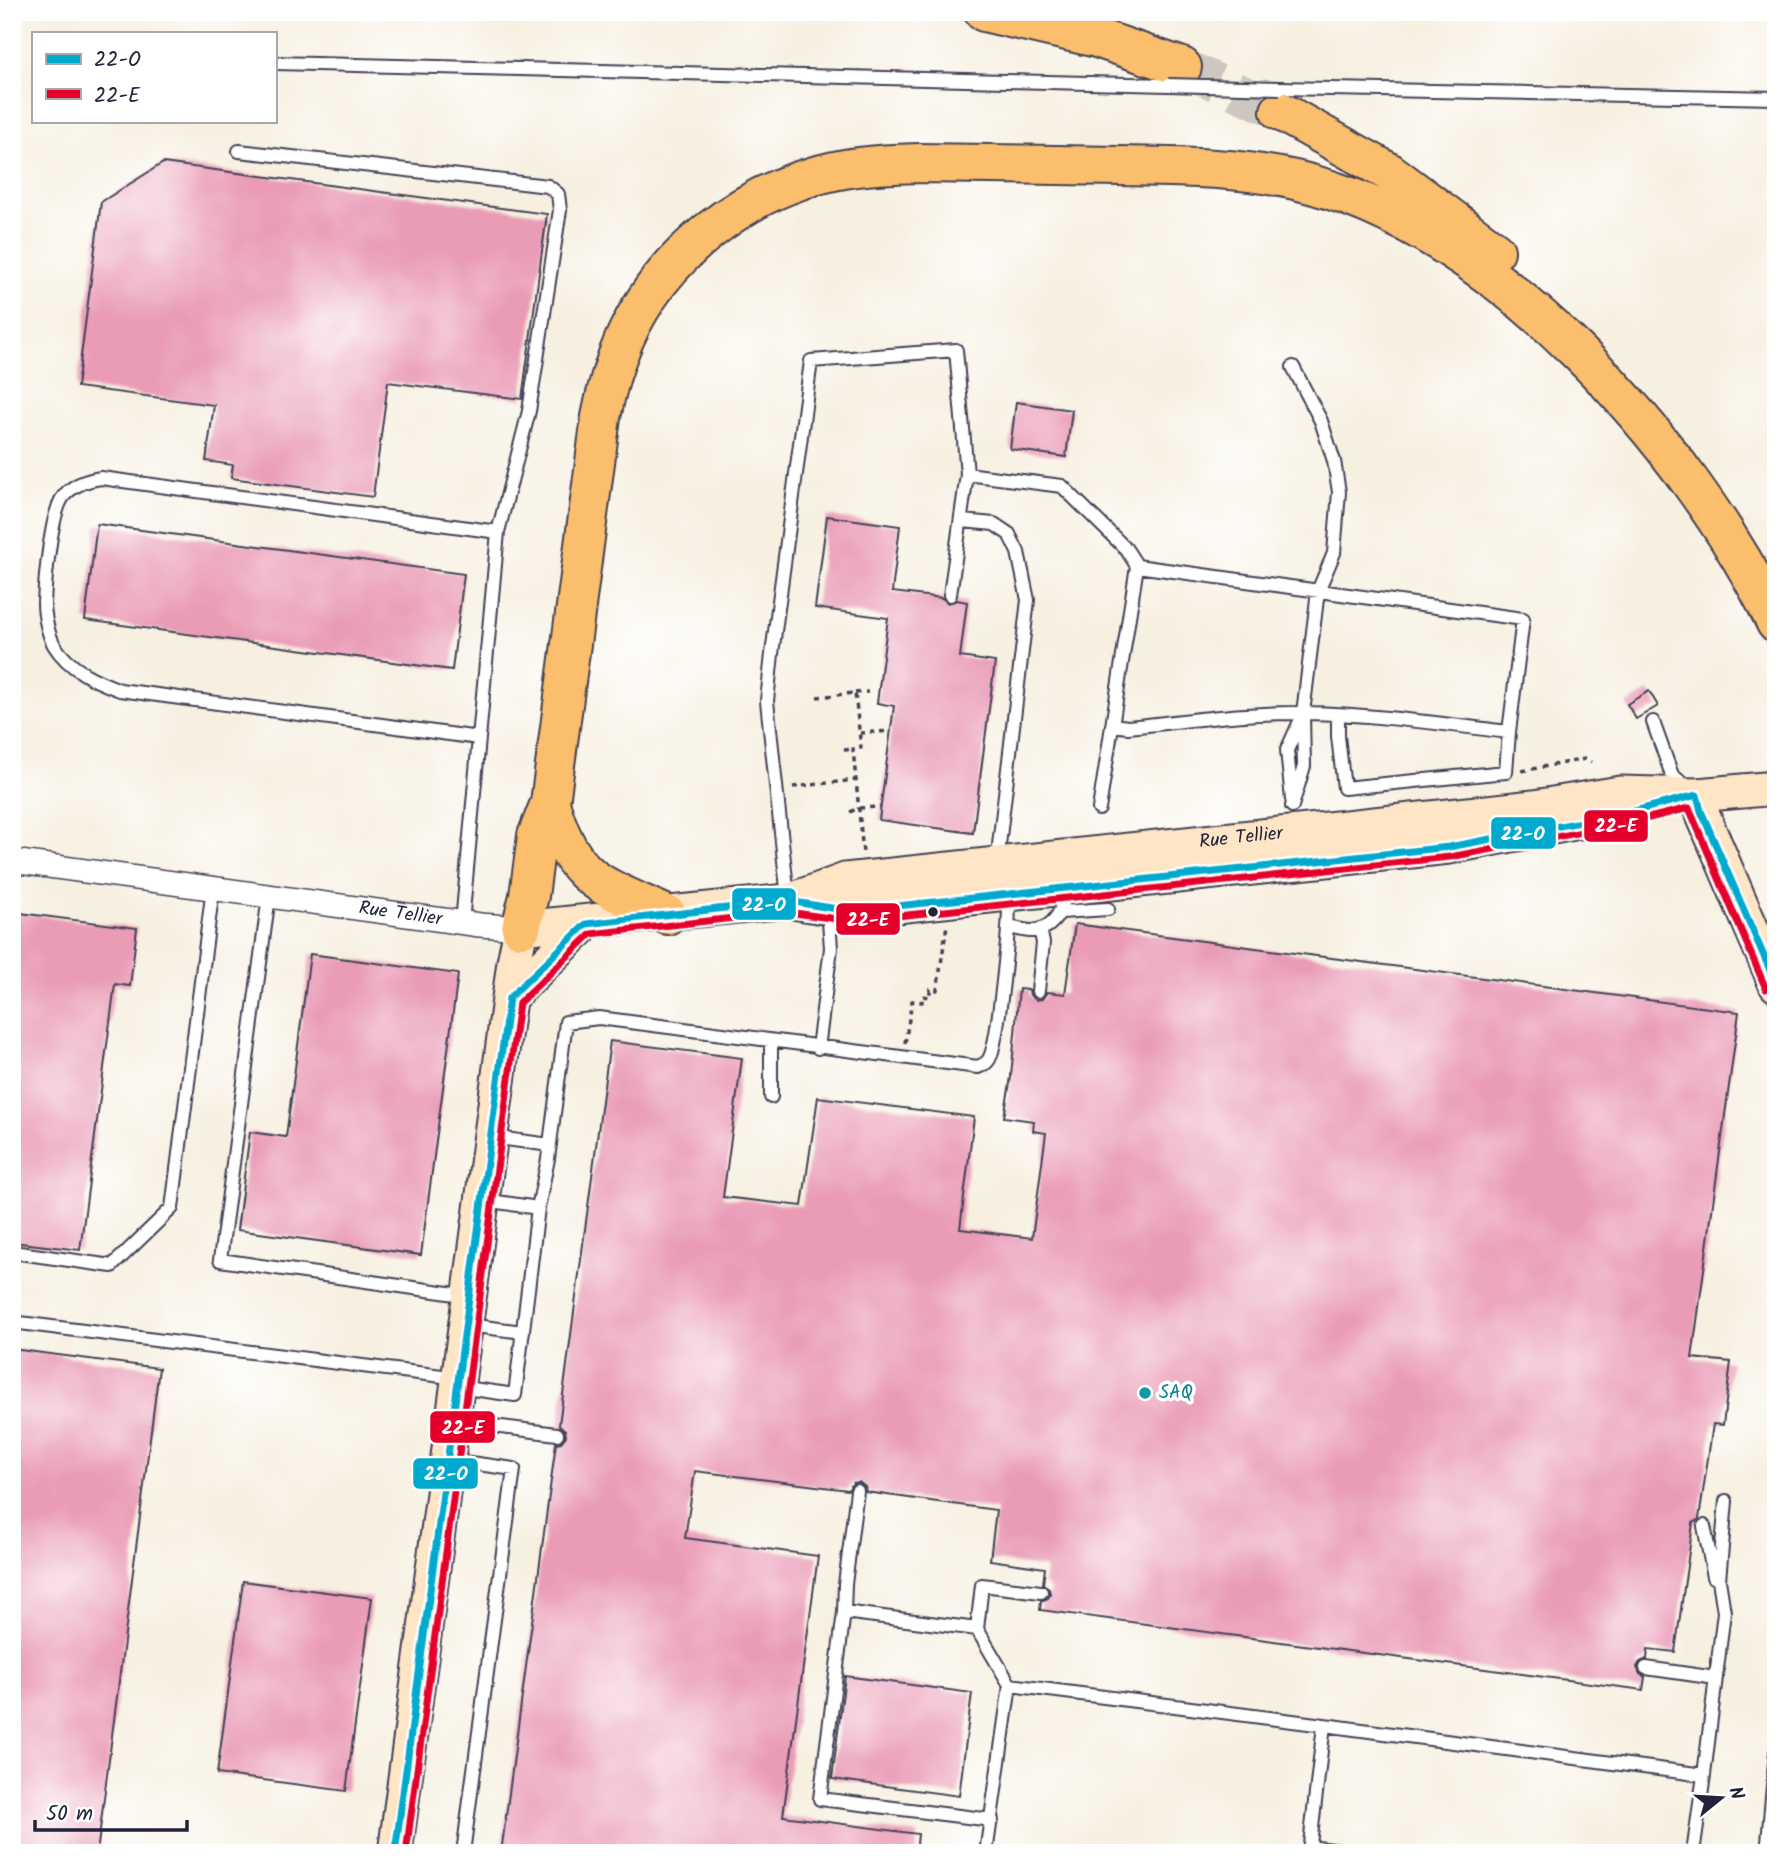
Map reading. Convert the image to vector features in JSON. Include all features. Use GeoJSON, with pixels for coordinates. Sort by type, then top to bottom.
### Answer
{"type":"FeatureCollection","features":[{"type":"Feature","properties":{"kind":"highway"},"geometry":{"type":"LineString","coordinates":[[984,12],[1097,38],[1175,76]]}},
{"type":"Feature","properties":{"kind":"highway"},"geometry":{"type":"LineString","coordinates":[[1280,99],[1479,237],[1546,296],[1623,379],[1687,462],[1744,554],[1776,615]]}},
{"type":"Feature","properties":{"kind":"highway"},"geometry":{"type":"LineString","coordinates":[[521,928],[530,896],[537,836],[550,803],[596,445],[607,389],[624,340],[652,291],[669,269],[709,230],[780,188],[831,172],[859,167],[919,163],[1186,167],[1293,179],[1383,209],[1410,223],[1487,274],[1553,329],[1600,374],[1652,433],[1696,490],[1776,623]]}},
{"type":"Feature","properties":{"kind":"highway"},"geometry":{"type":"LineString","coordinates":[[550,803],[561,839],[584,872],[604,886],[667,915]]}},
{"type":"Feature","properties":{"kind":"street","name":"Rue Tellier"},"geometry":{"type":"LineString","coordinates":[[12,861],[463,923],[521,928],[586,924],[827,897],[850,911],[1004,878],[1062,880],[1294,839],[1547,806],[1620,793],[1697,795],[1776,788]]}},
{"type":"Feature","properties":{"kind":"street"},"geometry":{"type":"LineString","coordinates":[[1697,795],[1776,985]]}},
{"type":"Feature","properties":{"kind":"street"},"geometry":{"type":"LineString","coordinates":[[509,998],[586,924]]}},
{"type":"Feature","properties":{"kind":"street"},"geometry":{"type":"LineString","coordinates":[[395,1853],[509,998],[521,928]]}},
{"type":"Feature","properties":{"kind":"lane"},"geometry":{"type":"LineString","coordinates":[[276,63],[1175,76],[1280,99],[1776,98]]}},
{"type":"Feature","properties":{"kind":"lane"},"geometry":{"type":"LineString","coordinates":[[239,151],[548,186],[558,194],[560,210],[529,411],[498,533],[463,923]]}},
{"type":"Feature","properties":{"kind":"lane"},"geometry":{"type":"LineString","coordinates":[[788,901],[767,701],[811,361],[956,350],[967,474],[950,595]]}},
{"type":"Feature","properties":{"kind":"lane"},"geometry":{"type":"LineString","coordinates":[[1293,367],[1321,421],[1334,461],[1339,492],[1334,553],[1318,591],[1304,713],[1287,750],[1294,839]]}},
{"type":"Feature","properties":{"kind":"lane"},"geometry":{"type":"LineString","coordinates":[[967,474],[1062,486],[1126,548],[1137,566],[1099,809]]}},
{"type":"Feature","properties":{"kind":"lane"},"geometry":{"type":"LineString","coordinates":[[479,738],[120,690],[82,673],[66,659],[54,644],[44,605],[55,515],[62,498],[75,486],[101,478],[498,533]]}},
{"type":"Feature","properties":{"kind":"lane"},"geometry":{"type":"LineString","coordinates":[[12,1322],[458,1382],[515,1395],[538,1208],[550,1144],[566,1022],[600,1018],[971,1067],[986,1064],[990,1058],[995,1032],[1009,927],[999,845],[1028,600],[1016,545],[1010,534],[993,524],[962,521]]}},
{"type":"Feature","properties":{"kind":"lane"},"geometry":{"type":"LineString","coordinates":[[1137,566],[1522,619],[1506,772],[1344,788],[1338,715]]}},
{"type":"Feature","properties":{"kind":"lane"},"geometry":{"type":"LineString","coordinates":[[1112,725],[1128,727],[1251,715],[1304,713],[1509,732]]}},
{"type":"Feature","properties":{"kind":"lane"},"geometry":{"type":"LineString","coordinates":[[1653,722],[1672,775],[1697,795]]}},
{"type":"Feature","properties":{"kind":"lane"},"geometry":{"type":"LineString","coordinates":[[1038,991],[1043,943],[1040,929],[1062,880],[1108,909]]}},
{"type":"Feature","properties":{"kind":"lane"},"geometry":{"type":"LineString","coordinates":[[12,1252],[112,1266],[172,1208],[213,888]]}},
{"type":"Feature","properties":{"kind":"lane"},"geometry":{"type":"LineString","coordinates":[[269,896],[220,1260],[468,1310],[523,1332]]}},
{"type":"Feature","properties":{"kind":"lane"},"geometry":{"type":"LineString","coordinates":[[818,1048],[831,948],[827,897]]}},
{"type":"Feature","properties":{"kind":"lane"},"geometry":{"type":"LineString","coordinates":[[1009,927],[1030,931],[1040,929]]}},
{"type":"Feature","properties":{"kind":"lane"},"geometry":{"type":"LineString","coordinates":[[771,1042],[771,1097]]}},
{"type":"Feature","properties":{"kind":"lane"},"geometry":{"type":"LineString","coordinates":[[491,1137],[550,1144]]}},
{"type":"Feature","properties":{"kind":"lane"},"geometry":{"type":"LineString","coordinates":[[483,1200],[538,1208]]}},
{"type":"Feature","properties":{"kind":"lane"},"geometry":{"type":"LineString","coordinates":[[453,1421],[557,1434]]}},
{"type":"Feature","properties":{"kind":"lane"},"geometry":{"type":"LineString","coordinates":[[448,1460],[514,1469],[463,1853]]}},
{"type":"Feature","properties":{"kind":"lane"},"geometry":{"type":"LineString","coordinates":[[857,1491],[820,1799],[992,1820]]}},
{"type":"Feature","properties":{"kind":"lane"},"geometry":{"type":"LineString","coordinates":[[1693,1853],[1724,1612],[1719,1580],[1726,1500]]}},
{"type":"Feature","properties":{"kind":"lane"},"geometry":{"type":"LineString","coordinates":[[1704,1526],[1714,1577],[1719,1580]]}},
{"type":"Feature","properties":{"kind":"lane"},"geometry":{"type":"LineString","coordinates":[[986,1853],[1010,1685],[977,1629],[982,1585],[1041,1592]]}},
{"type":"Feature","properties":{"kind":"lane"},"geometry":{"type":"LineString","coordinates":[[844,1612],[977,1629]]}},
{"type":"Feature","properties":{"kind":"lane"},"geometry":{"type":"LineString","coordinates":[[1646,1668],[1716,1678]]}},
{"type":"Feature","properties":{"kind":"lane"},"geometry":{"type":"LineString","coordinates":[[1010,1685],[1704,1775]]}},
{"type":"Feature","properties":{"kind":"lane"},"geometry":{"type":"LineString","coordinates":[[1324,1725],[1309,1850],[1357,1853]]}},
{"type":"Feature","properties":{"kind":"lane"},"geometry":{"type":"LineString","coordinates":[[1767,1853],[1776,1752]]}},
{"type":"Feature","properties":{"kind":"path"},"geometry":{"type":"LineString","coordinates":[[817,697],[868,692]]}},
{"type":"Feature","properties":{"kind":"path"},"geometry":{"type":"LineString","coordinates":[[845,750],[861,748],[855,694]]}},
{"type":"Feature","properties":{"kind":"path"},"geometry":{"type":"LineString","coordinates":[[860,733],[891,731]]}},
{"type":"Feature","properties":{"kind":"path"},"geometry":{"type":"LineString","coordinates":[[852,749],[863,855]]}},
{"type":"Feature","properties":{"kind":"path"},"geometry":{"type":"LineString","coordinates":[[1506,772],[1535,770],[1585,759],[1591,762]]}},
{"type":"Feature","properties":{"kind":"path"},"geometry":{"type":"LineString","coordinates":[[791,787],[856,780]]}},
{"type":"Feature","properties":{"kind":"path"},"geometry":{"type":"LineString","coordinates":[[850,812],[859,807],[881,807]]}},
{"type":"Feature","properties":{"kind":"path"},"geometry":{"type":"LineString","coordinates":[[908,1024],[912,1001],[922,1002],[922,996],[929,997],[930,989],[937,990],[946,917]]}},
{"type":"Feature","properties":{"kind":"building"},"geometry":{"type":"Polygon","coordinates":[[[163,163],[547,214],[522,399],[388,382],[373,497],[231,478],[233,465],[206,461],[214,405],[77,387],[101,202],[163,163]]]}},
{"type":"Feature","properties":{"kind":"building"},"geometry":{"type":"Polygon","coordinates":[[[1016,402],[1072,410],[1066,457],[1010,449],[1016,402]]]}},
{"type":"Feature","properties":{"kind":"building"},"geometry":{"type":"Polygon","coordinates":[[[827,516],[900,526],[892,592],[942,598],[948,603],[957,600],[967,602],[960,657],[995,662],[973,833],[879,820],[894,706],[877,703],[888,618],[815,608],[827,516]]]}},
{"type":"Feature","properties":{"kind":"building"},"geometry":{"type":"Polygon","coordinates":[[[97,524],[464,574],[452,670],[85,620],[97,524]]]}},
{"type":"Feature","properties":{"kind":"building"},"geometry":{"type":"Polygon","coordinates":[[[1649,691],[1658,706],[1636,719],[1627,704],[1649,691]]]}},
{"type":"Feature","properties":{"kind":"building"},"geometry":{"type":"Polygon","coordinates":[[[12,912],[137,928],[130,986],[115,984],[80,1250],[12,1242],[12,912]]]}},
{"type":"Feature","properties":{"kind":"building","name":"SAQ"},"geometry":{"type":"Polygon","coordinates":[[[1075,924],[1739,1012],[1692,1358],[1731,1362],[1723,1425],[1713,1424],[1699,1519],[1693,1523],[1675,1652],[1648,1649],[1647,1659],[1637,1667],[1645,1677],[1643,1690],[1040,1610],[1041,1601],[1050,1594],[1049,1588],[1043,1584],[1045,1568],[990,1560],[996,1510],[866,1492],[859,1482],[853,1483],[848,1490],[695,1471],[685,1538],[818,1556],[783,1816],[918,1834],[916,1853],[501,1853],[556,1443],[566,1436],[565,1430],[559,1425],[610,1041],[742,1058],[723,1197],[802,1206],[818,1097],[974,1117],[960,1229],[1032,1238],[1046,1133],[1033,1131],[1034,1121],[1004,1117],[1011,1077],[1019,989],[1029,990],[1036,1000],[1042,999],[1047,992],[1065,994],[1075,924]]]}},
{"type":"Feature","properties":{"kind":"building"},"geometry":{"type":"Polygon","coordinates":[[[310,954],[458,974],[421,1255],[237,1230],[250,1132],[286,1137],[310,954]]]}},
{"type":"Feature","properties":{"kind":"building"},"geometry":{"type":"Polygon","coordinates":[[[12,1349],[159,1368],[97,1853],[12,1853],[12,1349]]]}},
{"type":"Feature","properties":{"kind":"building"},"geometry":{"type":"Polygon","coordinates":[[[243,1581],[372,1598],[346,1791],[217,1774],[243,1581]]]}},
{"type":"Feature","properties":{"kind":"building"},"geometry":{"type":"Polygon","coordinates":[[[845,1676],[972,1693],[959,1796],[832,1779],[845,1676]]]}},
{"type":"Feature","properties":{"kind":"tunnel"},"geometry":{"type":"LineString","coordinates":[[1182,67],[1280,111]]}},
{"type":"Feature","properties":{"kind":"transit line","name":"22-O"},"geometry":{"type":"LineString","coordinates":[[395,1853],[509,998],[586,924],[788,901],[850,911],[1449,847],[1623,814],[1697,795],[1701,811],[1776,984]]}},
{"type":"Feature","properties":{"kind":"transit line","name":"22-E"},"geometry":{"type":"LineString","coordinates":[[406,1853],[519,1003],[591,934],[788,912],[851,921],[1450,857],[1625,824],[1689,808],[1766,989]]}},
{"type":"Feature","properties":{"kind":"place","name":"SAQ"},"geometry":{"type":"Point","coordinates":[1145,1393]}}]}
